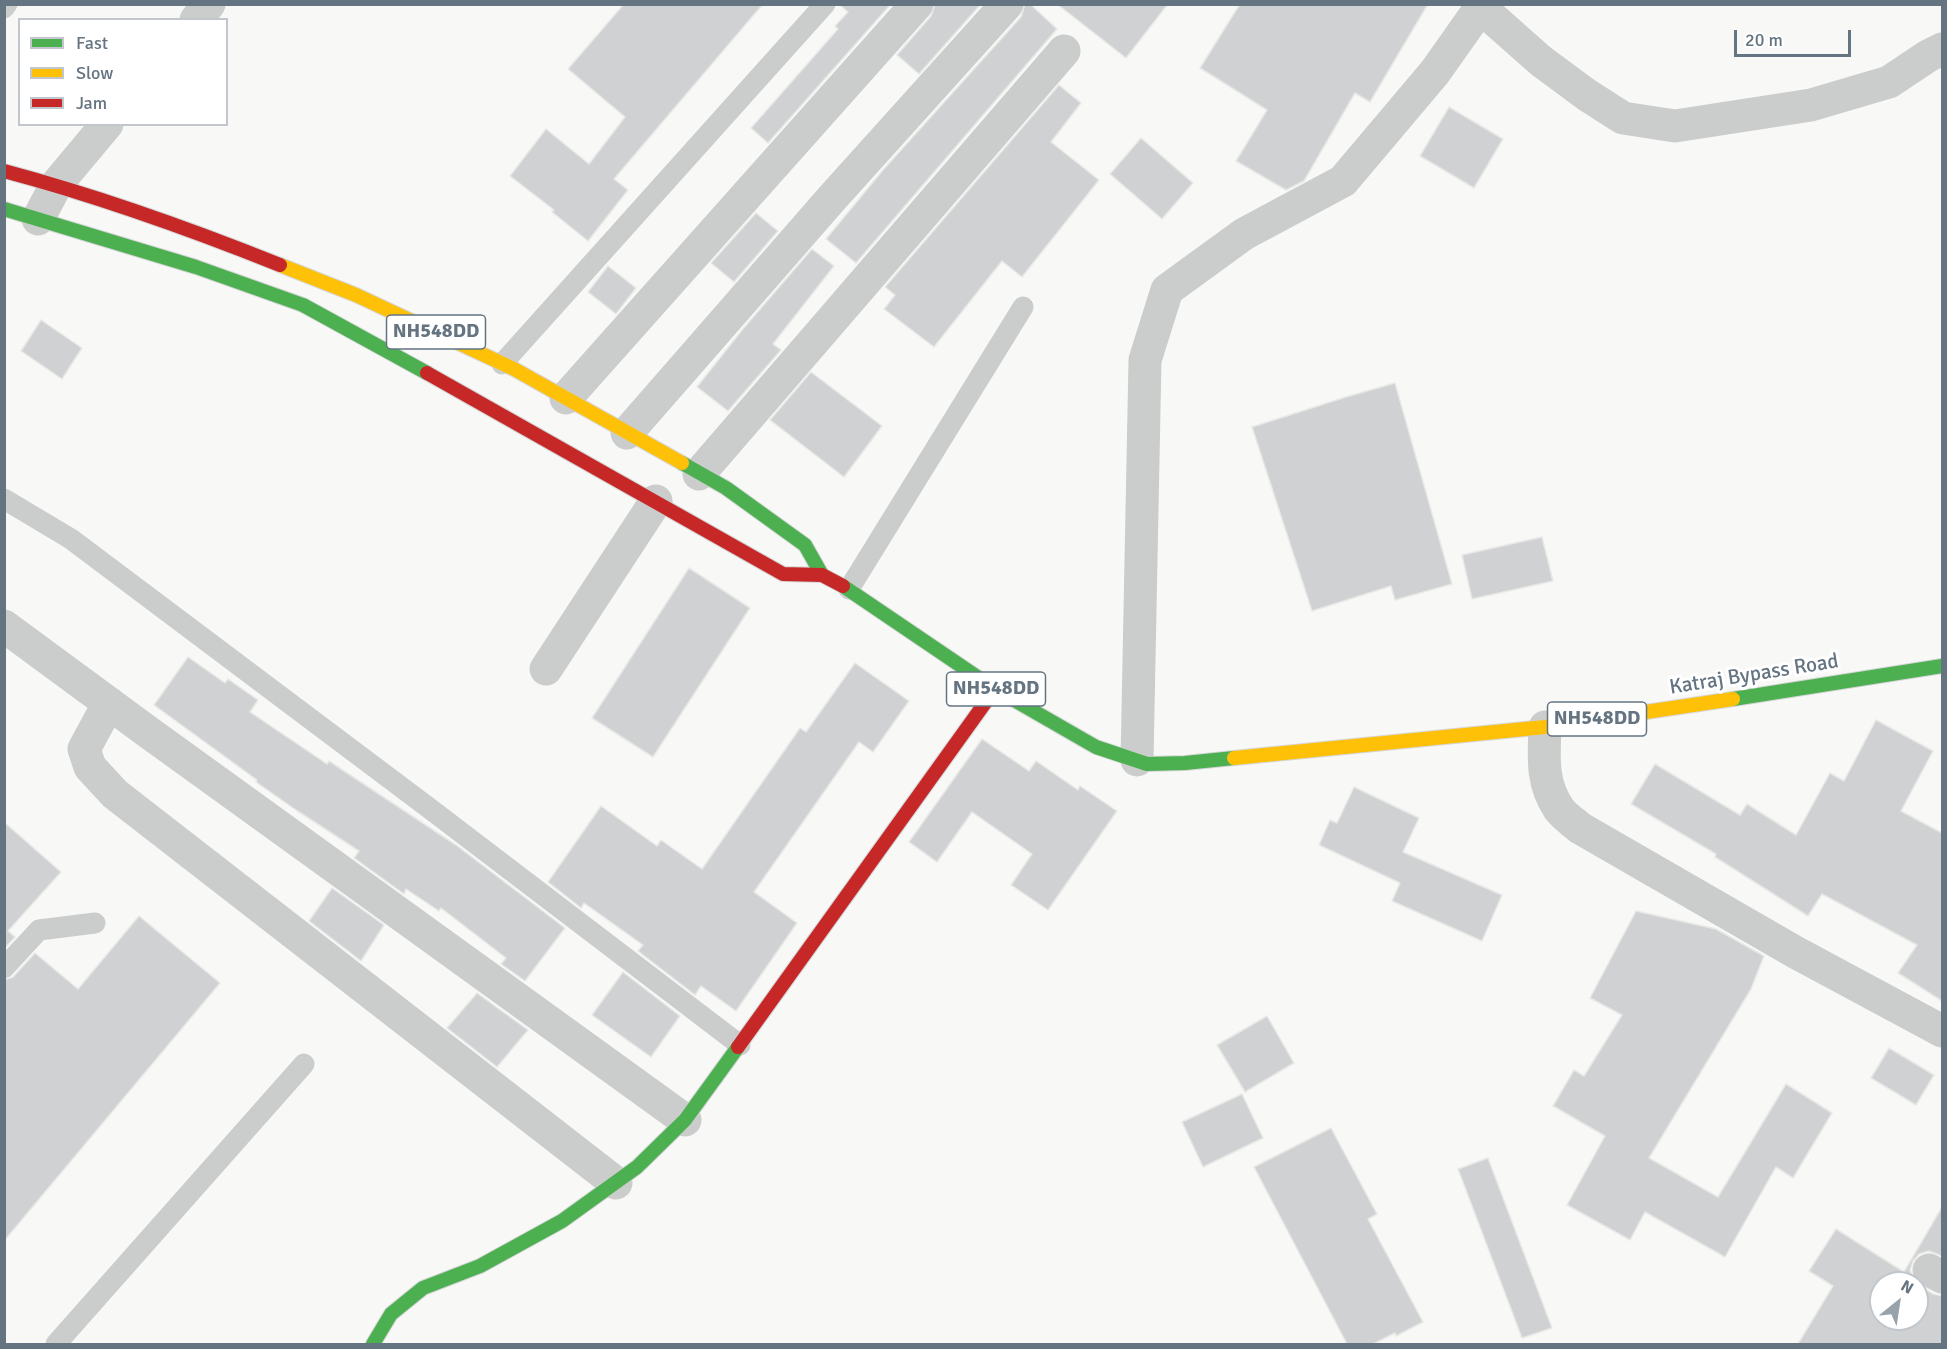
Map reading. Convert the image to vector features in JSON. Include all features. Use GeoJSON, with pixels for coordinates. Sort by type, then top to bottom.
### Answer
{"type":"FeatureCollection","features":[{"type":"Feature","properties":{"kind":"main road","name":"NH548DD"},"geometry":{"type":"LineString","coordinates":[[4,171],[56,185],[217,240],[356,295],[502,364],[581,411],[627,433],[726,488],[805,545],[822,575]]}},
{"type":"Feature","properties":{"kind":"main road","name":"NH548DD"},"geometry":{"type":"LineString","coordinates":[[4,209],[196,267],[303,305],[571,447],[656,501],[783,574],[822,575],[849,589],[995,689],[1096,747],[1137,760]]}},
{"type":"Feature","properties":{"kind":"main road","name":"Katraj Bypass Road"},"geometry":{"type":"LineString","coordinates":[[1137,760],[1147,764],[1185,763],[1545,727],[1942,666]]}},
{"type":"Feature","properties":{"kind":"main road"},"geometry":{"type":"LineString","coordinates":[[373,1344],[391,1314],[423,1288],[480,1266],[562,1221],[637,1167],[685,1120],[995,689]]}},
{"type":"Feature","properties":{"kind":"street"},"geometry":{"type":"LineString","coordinates":[[198,18],[209,4]]}},
{"type":"Feature","properties":{"kind":"street"},"geometry":{"type":"LineString","coordinates":[[581,411],[917,4]]}},
{"type":"Feature","properties":{"kind":"street"},"geometry":{"type":"LineString","coordinates":[[627,433],[1007,4]]}},
{"type":"Feature","properties":{"kind":"street"},"geometry":{"type":"LineString","coordinates":[[1137,760],[1145,360],[1167,290],[1244,234],[1343,181],[1435,72],[1482,6],[1541,61],[1623,118],[1675,126],[1811,105],[1889,82],[1942,49]]}},
{"type":"Feature","properties":{"kind":"street"},"geometry":{"type":"LineString","coordinates":[[699,474],[1064,51]]}},
{"type":"Feature","properties":{"kind":"street"},"geometry":{"type":"LineString","coordinates":[[38,219],[56,185],[105,126]]}},
{"type":"Feature","properties":{"kind":"street"},"geometry":{"type":"LineString","coordinates":[[546,669],[656,501]]}},
{"type":"Feature","properties":{"kind":"street"},"geometry":{"type":"LineString","coordinates":[[4,626],[685,1120]]}},
{"type":"Feature","properties":{"kind":"street"},"geometry":{"type":"LineString","coordinates":[[108,703],[84,749],[90,767],[115,794],[616,1183]]}},
{"type":"Feature","properties":{"kind":"street"},"geometry":{"type":"LineString","coordinates":[[1545,727],[1544,770],[1551,792],[1560,810],[1580,828],[1795,952],[1942,1031]]}},
{"type":"Feature","properties":{"kind":"lane"},"geometry":{"type":"LineString","coordinates":[[4,8],[8,4]]}},
{"type":"Feature","properties":{"kind":"lane"},"geometry":{"type":"LineString","coordinates":[[502,364],[825,4]]}},
{"type":"Feature","properties":{"kind":"lane"},"geometry":{"type":"LineString","coordinates":[[849,589],[1023,307]]}},
{"type":"Feature","properties":{"kind":"lane"},"geometry":{"type":"LineString","coordinates":[[4,499],[71,539],[740,1045]]}},
{"type":"Feature","properties":{"kind":"lane"},"geometry":{"type":"LineString","coordinates":[[4,968],[39,930],[95,923]]}},
{"type":"Feature","properties":{"kind":"lane"},"geometry":{"type":"LineString","coordinates":[[56,1344],[304,1064]]}},
{"type":"Feature","properties":{"kind":"building"},"geometry":{"type":"Polygon","coordinates":[[[624,4],[763,4],[614,179],[628,190],[588,241],[552,212],[554,210],[510,176],[546,129],[589,164],[625,117],[568,69],[624,4]]]}},
{"type":"Feature","properties":{"kind":"building"},"geometry":{"type":"Polygon","coordinates":[[[839,4],[891,4],[768,143],[751,128],[838,29],[835,26],[848,12],[839,4]]]}},
{"type":"Feature","properties":{"kind":"building"},"geometry":{"type":"Polygon","coordinates":[[[935,4],[981,4],[919,74],[897,55],[931,16],[935,4]]]}},
{"type":"Feature","properties":{"kind":"building"},"geometry":{"type":"Polygon","coordinates":[[[1025,4],[1030,4],[1057,29],[856,263],[826,239],[883,170],[1021,17],[1025,4]]]}},
{"type":"Feature","properties":{"kind":"building"},"geometry":{"type":"Polygon","coordinates":[[[1057,4],[1168,4],[1126,58],[1057,4]]]}},
{"type":"Feature","properties":{"kind":"building"},"geometry":{"type":"Polygon","coordinates":[[[1240,4],[1428,4],[1370,102],[1355,93],[1304,181],[1286,190],[1236,161],[1267,110],[1200,68],[1240,4]]]}},
{"type":"Feature","properties":{"kind":"building"},"geometry":{"type":"Polygon","coordinates":[[[1059,85],[1081,103],[1051,142],[1099,180],[1022,277],[1002,261],[934,347],[884,309],[895,295],[885,287],[1059,85]]]}},
{"type":"Feature","properties":{"kind":"building"},"geometry":{"type":"Polygon","coordinates":[[[1449,107],[1503,139],[1474,188],[1420,156],[1449,107]]]}},
{"type":"Feature","properties":{"kind":"building"},"geometry":{"type":"Polygon","coordinates":[[[1141,138],[1193,183],[1162,219],[1110,174],[1141,138]]]}},
{"type":"Feature","properties":{"kind":"building"},"geometry":{"type":"Polygon","coordinates":[[[756,213],[778,231],[734,282],[711,263],[756,213]]]}},
{"type":"Feature","properties":{"kind":"building"},"geometry":{"type":"Polygon","coordinates":[[[812,249],[834,266],[773,344],[781,350],[728,411],[697,387],[742,330],[812,249]]]}},
{"type":"Feature","properties":{"kind":"building"},"geometry":{"type":"Polygon","coordinates":[[[608,266],[636,288],[616,314],[588,292],[608,266]]]}},
{"type":"Feature","properties":{"kind":"building"},"geometry":{"type":"Polygon","coordinates":[[[41,320],[82,348],[62,379],[21,351],[41,320]]]}},
{"type":"Feature","properties":{"kind":"building"},"geometry":{"type":"Polygon","coordinates":[[[811,372],[882,426],[844,477],[770,420],[811,372]]]}},
{"type":"Feature","properties":{"kind":"building"},"geometry":{"type":"Polygon","coordinates":[[[1395,383],[1452,584],[1395,600],[1391,586],[1312,611],[1252,427],[1395,383]]]}},
{"type":"Feature","properties":{"kind":"building"},"geometry":{"type":"Polygon","coordinates":[[[1542,537],[1553,581],[1472,599],[1462,555],[1542,537]]]}},
{"type":"Feature","properties":{"kind":"building"},"geometry":{"type":"Polygon","coordinates":[[[689,568],[750,608],[653,757],[592,718],[689,568]]]}},
{"type":"Feature","properties":{"kind":"building"},"geometry":{"type":"Polygon","coordinates":[[[188,657],[225,683],[228,679],[258,700],[250,712],[327,764],[329,761],[456,845],[565,928],[525,981],[501,964],[506,958],[441,908],[439,911],[406,889],[404,894],[354,858],[359,851],[256,782],[257,780],[154,705],[188,657]]]}},
{"type":"Feature","properties":{"kind":"building"},"geometry":{"type":"Polygon","coordinates":[[[855,663],[909,701],[873,752],[859,742],[754,892],[797,923],[736,1011],[701,986],[695,995],[638,951],[643,945],[584,903],[581,908],[548,882],[601,806],[657,846],[661,840],[702,869],[800,728],[806,732],[855,663]]]}},
{"type":"Feature","properties":{"kind":"building"},"geometry":{"type":"Polygon","coordinates":[[[1876,720],[1933,751],[1901,811],[1942,833],[1942,1001],[1898,973],[1917,945],[1822,894],[1808,916],[1715,857],[1716,854],[1631,804],[1655,764],[1740,815],[1747,804],[1796,835],[1830,773],[1844,781],[1876,720]]]}},
{"type":"Feature","properties":{"kind":"building"},"geometry":{"type":"Polygon","coordinates":[[[982,739],[1029,771],[1036,761],[1078,790],[1080,786],[1117,811],[1048,910],[1011,885],[1032,854],[972,812],[937,862],[909,842],[982,739]]]}},
{"type":"Feature","properties":{"kind":"building"},"geometry":{"type":"Polygon","coordinates":[[[1354,787],[1419,818],[1403,852],[1502,895],[1482,941],[1392,901],[1400,883],[1319,845],[1330,820],[1337,823],[1354,787]]]}},
{"type":"Feature","properties":{"kind":"building"},"geometry":{"type":"Polygon","coordinates":[[[4,822],[61,872],[8,931],[15,937],[4,949],[4,822]]]}},
{"type":"Feature","properties":{"kind":"building"},"geometry":{"type":"Polygon","coordinates":[[[332,888],[384,925],[361,961],[309,921],[332,888]]]}},
{"type":"Feature","properties":{"kind":"building"},"geometry":{"type":"Polygon","coordinates":[[[1636,911],[1716,929],[1764,956],[1751,989],[1649,1158],[1718,1197],[1786,1084],[1832,1113],[1793,1178],[1776,1167],[1725,1257],[1645,1212],[1630,1240],[1567,1205],[1605,1136],[1553,1106],[1574,1070],[1584,1076],[1622,1015],[1590,998],[1636,911]]]}},
{"type":"Feature","properties":{"kind":"building"},"geometry":{"type":"Polygon","coordinates":[[[139,916],[220,983],[4,1241],[4,980],[13,977],[35,953],[78,989],[139,916]]]}},
{"type":"Feature","properties":{"kind":"building"},"geometry":{"type":"Polygon","coordinates":[[[623,972],[680,1016],[651,1057],[592,1015],[623,972]]]}},
{"type":"Feature","properties":{"kind":"building"},"geometry":{"type":"Polygon","coordinates":[[[477,993],[528,1030],[497,1067],[447,1028],[477,993]]]}},
{"type":"Feature","properties":{"kind":"building"},"geometry":{"type":"Polygon","coordinates":[[[1267,1016],[1294,1063],[1245,1092],[1217,1045],[1267,1016]]]}},
{"type":"Feature","properties":{"kind":"building"},"geometry":{"type":"Polygon","coordinates":[[[1889,1048],[1934,1075],[1916,1105],[1871,1078],[1889,1048]]]}},
{"type":"Feature","properties":{"kind":"building"},"geometry":{"type":"Polygon","coordinates":[[[1242,1094],[1263,1138],[1203,1167],[1182,1122],[1242,1094]]]}},
{"type":"Feature","properties":{"kind":"building"},"geometry":{"type":"Polygon","coordinates":[[[1331,1128],[1377,1214],[1368,1219],[1423,1322],[1396,1336],[1395,1333],[1373,1344],[1347,1344],[1254,1167],[1331,1128]]]}},
{"type":"Feature","properties":{"kind":"building"},"geometry":{"type":"Polygon","coordinates":[[[1488,1158],[1552,1328],[1522,1338],[1458,1169],[1488,1158]]]}},
{"type":"Feature","properties":{"kind":"building"},"geometry":{"type":"Polygon","coordinates":[[[1942,1207],[1942,1256],[1929,1251],[1919,1254],[1913,1261],[1910,1271],[1905,1271],[1942,1207]]]}},
{"type":"Feature","properties":{"kind":"building"},"geometry":{"type":"Polygon","coordinates":[[[1836,1229],[1902,1271],[1869,1271],[1869,1331],[1929,1331],[1929,1292],[1942,1296],[1942,1344],[1798,1344],[1833,1286],[1809,1271],[1836,1229]]]}},
{"type":"Feature","properties":{"kind":"traffic: fast"},"geometry":{"type":"LineString","coordinates":[[4,209],[196,267],[303,305],[427,373]]}},
{"type":"Feature","properties":{"kind":"traffic: fast"},"geometry":{"type":"LineString","coordinates":[[682,463],[726,488],[805,545],[822,575]]}},
{"type":"Feature","properties":{"kind":"traffic: fast"},"geometry":{"type":"LineString","coordinates":[[843,586],[995,689],[1096,747],[1147,764],[1234,758]]}},
{"type":"Feature","properties":{"kind":"traffic: fast"},"geometry":{"type":"LineString","coordinates":[[1733,699],[1942,666]]}},
{"type":"Feature","properties":{"kind":"traffic: fast"},"geometry":{"type":"LineString","coordinates":[[373,1344],[391,1314],[423,1288],[480,1266],[562,1221],[637,1167],[685,1120],[738,1047]]}},
{"type":"Feature","properties":{"kind":"traffic: slow"},"geometry":{"type":"LineString","coordinates":[[280,265],[356,295],[514,369],[682,463]]}},
{"type":"Feature","properties":{"kind":"traffic: slow"},"geometry":{"type":"LineString","coordinates":[[1234,758],[1545,727],[1733,699]]}},
{"type":"Feature","properties":{"kind":"traffic: jam"},"geometry":{"type":"LineString","coordinates":[[4,171],[144,214],[280,265]]}},
{"type":"Feature","properties":{"kind":"traffic: jam"},"geometry":{"type":"LineString","coordinates":[[427,373],[783,574],[822,575],[843,586]]}},
{"type":"Feature","properties":{"kind":"traffic: jam"},"geometry":{"type":"LineString","coordinates":[[738,1047],[995,689]]}}]}
